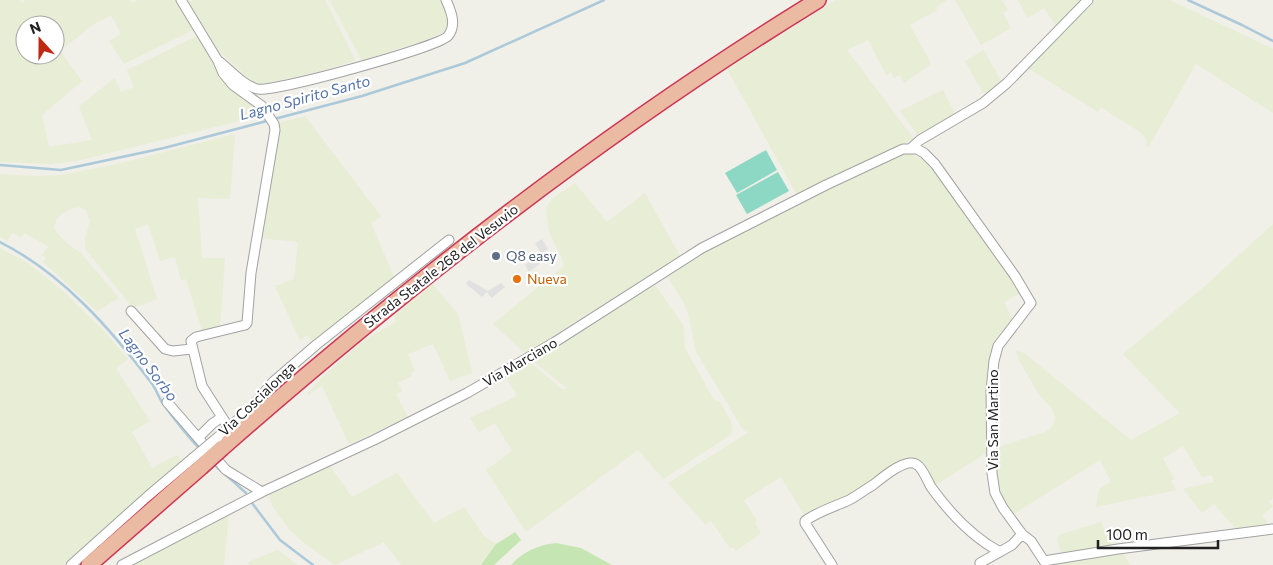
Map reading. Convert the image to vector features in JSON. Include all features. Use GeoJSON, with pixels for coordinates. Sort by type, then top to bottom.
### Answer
{"type":"FeatureCollection","features":[{"type":"Feature","properties":{"kind":"highway","name":"Strada Statale 268 del Vesuvio"},"geometry":{"type":"LineString","coordinates":[[89,565],[220,442],[489,227],[569,167],[670,96],[818,0]]}},
{"type":"Feature","properties":{"kind":"street"},"geometry":{"type":"LineString","coordinates":[[181,0],[218,60],[223,73],[233,85],[262,106],[274,124],[275,130],[251,273],[247,322],[245,325],[192,339],[192,349],[202,386],[229,428]]}},
{"type":"Feature","properties":{"kind":"street"},"geometry":{"type":"LineString","coordinates":[[218,60],[248,85],[259,90],[284,87],[418,49],[443,40],[452,30],[453,24],[451,11],[446,0]]}},
{"type":"Feature","properties":{"kind":"street","name":"Via Marciano"},"geometry":{"type":"LineString","coordinates":[[122,565],[262,492],[374,440],[467,393],[555,342],[702,248],[747,224],[891,153],[911,148],[920,140],[983,103],[1007,83],[1088,0]]}},
{"type":"Feature","properties":{"kind":"street","name":"Via San Martino"},"geometry":{"type":"LineString","coordinates":[[911,148],[924,153],[935,164],[1015,276],[1031,303],[998,346],[994,361],[991,391],[992,473],[996,493],[1002,508],[1022,534],[1031,541],[1044,561],[1118,549],[1273,529]]}},
{"type":"Feature","properties":{"kind":"street","name":"Via Coscialonga"},"geometry":{"type":"LineString","coordinates":[[220,442],[229,428],[252,407],[273,382],[316,345],[448,240]]}},
{"type":"Feature","properties":{"kind":"street"},"geometry":{"type":"LineString","coordinates":[[131,311],[165,348],[173,351],[192,349]]}},
{"type":"Feature","properties":{"kind":"street"},"geometry":{"type":"LineString","coordinates":[[167,402],[226,470],[262,492]]}},
{"type":"Feature","properties":{"kind":"street"},"geometry":{"type":"LineString","coordinates":[[198,438],[222,417]]}},
{"type":"Feature","properties":{"kind":"street"},"geometry":{"type":"LineString","coordinates":[[71,565],[148,496],[197,462]]}},
{"type":"Feature","properties":{"kind":"street"},"geometry":{"type":"LineString","coordinates":[[832,565],[805,521],[850,500],[897,468],[912,463],[920,467],[931,486],[957,518],[981,542],[1000,552]]}},
{"type":"Feature","properties":{"kind":"street"},"geometry":{"type":"LineString","coordinates":[[980,563],[985,558],[1012,545],[1022,534]]}},
{"type":"Feature","properties":{"kind":"green space"},"geometry":{"type":"Polygon","coordinates":[[[0,0],[20,0],[22,3],[26,0],[130,0],[132,3],[138,0],[179,0],[195,29],[124,64],[109,41],[121,34],[111,15],[94,24],[65,47],[65,15],[15,15],[15,65],[65,65],[65,58],[82,81],[42,115],[49,147],[92,140],[79,106],[115,78],[121,92],[134,87],[127,70],[199,35],[264,115],[81,160],[52,164],[0,162],[0,0]]]}},
{"type":"Feature","properties":{"kind":"green space"},"geometry":{"type":"Polygon","coordinates":[[[193,0],[325,0],[355,59],[354,61],[320,71],[259,85],[217,50],[187,3],[193,0]]]}},
{"type":"Feature","properties":{"kind":"green space"},"geometry":{"type":"Polygon","coordinates":[[[441,0],[449,15],[448,25],[437,36],[362,61],[330,1],[441,0]]]}},
{"type":"Feature","properties":{"kind":"green space"},"geometry":{"type":"Polygon","coordinates":[[[836,0],[947,0],[936,7],[937,10],[910,25],[931,64],[904,83],[900,75],[894,78],[891,72],[886,75],[868,40],[847,50],[914,139],[797,195],[727,69],[836,0]]]}},
{"type":"Feature","properties":{"kind":"green space"},"geometry":{"type":"Polygon","coordinates":[[[955,0],[1002,0],[1008,10],[1003,13],[1011,28],[981,45],[955,0]]]}},
{"type":"Feature","properties":{"kind":"green space"},"geometry":{"type":"Polygon","coordinates":[[[1018,0],[1084,0],[1057,27],[1044,8],[1027,18],[1018,0]]]}},
{"type":"Feature","properties":{"kind":"green space"},"geometry":{"type":"Polygon","coordinates":[[[1092,0],[1170,0],[1273,49],[1273,113],[1196,64],[1148,148],[1145,137],[1140,132],[1101,107],[1098,112],[1026,67],[1092,0]]]}},
{"type":"Feature","properties":{"kind":"green space"},"geometry":{"type":"Polygon","coordinates":[[[984,50],[1002,83],[987,96],[981,90],[965,61],[984,50]]]}},
{"type":"Feature","properties":{"kind":"green space"},"geometry":{"type":"Polygon","coordinates":[[[943,90],[956,116],[919,137],[900,111],[943,90]]]}},
{"type":"Feature","properties":{"kind":"green space"},"geometry":{"type":"Polygon","coordinates":[[[305,116],[380,215],[381,217],[371,223],[394,277],[312,342],[307,335],[300,341],[275,286],[294,279],[298,242],[259,238],[278,123],[305,116]]]}},
{"type":"Feature","properties":{"kind":"green space"},"geometry":{"type":"Polygon","coordinates":[[[235,134],[230,199],[198,198],[202,258],[225,258],[220,327],[202,330],[186,279],[181,280],[175,257],[160,261],[148,224],[135,229],[157,299],[133,308],[86,250],[85,239],[90,221],[86,210],[79,207],[63,213],[57,218],[54,227],[56,232],[68,244],[81,253],[119,298],[97,311],[43,262],[46,258],[42,255],[48,247],[46,245],[24,233],[21,237],[12,233],[7,241],[0,237],[0,174],[60,175],[117,164],[235,134]]]}},
{"type":"Feature","properties":{"kind":"green space"},"geometry":{"type":"Polygon","coordinates":[[[766,150],[777,170],[737,193],[725,173],[766,150]]]}},
{"type":"Feature","properties":{"kind":"green space"},"geometry":{"type":"Polygon","coordinates":[[[909,153],[923,160],[942,180],[1020,293],[1004,302],[1012,319],[997,339],[989,369],[986,453],[934,486],[916,460],[846,498],[804,515],[781,477],[744,500],[757,521],[755,522],[761,533],[736,551],[733,547],[730,548],[711,521],[705,524],[668,483],[749,432],[744,431],[696,352],[688,313],[684,303],[666,275],[733,236],[898,155],[909,153]]]}},
{"type":"Feature","properties":{"kind":"green space"},"geometry":{"type":"Polygon","coordinates":[[[778,172],[789,191],[747,214],[736,195],[778,172]]]}},
{"type":"Feature","properties":{"kind":"green space"},"geometry":{"type":"Polygon","coordinates":[[[575,183],[607,222],[645,193],[680,256],[568,326],[527,355],[493,324],[564,266],[549,232],[546,208],[552,199],[575,183]]]}},
{"type":"Feature","properties":{"kind":"green space"},"geometry":{"type":"Polygon","coordinates":[[[1273,224],[1273,498],[1269,502],[1273,506],[1262,516],[1271,527],[1238,531],[1214,504],[1202,513],[1183,489],[1214,482],[1212,475],[1202,477],[1183,446],[1163,458],[1174,479],[1171,481],[1176,490],[1096,507],[1099,489],[1111,482],[1100,460],[1012,515],[999,489],[995,448],[1045,432],[1050,429],[1055,418],[1052,409],[1038,393],[1015,350],[1024,353],[1131,440],[1180,413],[1123,354],[1205,286],[1273,224]]]}},
{"type":"Feature","properties":{"kind":"green space"},"geometry":{"type":"Polygon","coordinates":[[[0,248],[26,262],[62,290],[104,331],[128,359],[117,370],[150,421],[132,432],[152,468],[177,455],[181,461],[63,565],[0,565],[0,248]]]}},
{"type":"Feature","properties":{"kind":"green space"},"geometry":{"type":"Polygon","coordinates":[[[432,284],[458,314],[472,373],[450,381],[433,344],[408,354],[415,371],[411,373],[412,376],[398,383],[402,391],[396,394],[408,417],[349,444],[322,386],[307,394],[321,378],[364,340],[396,322],[394,315],[432,284]]]}},
{"type":"Feature","properties":{"kind":"green space"},"geometry":{"type":"Polygon","coordinates":[[[654,284],[683,325],[685,348],[714,400],[720,402],[731,421],[732,434],[663,479],[638,450],[526,532],[486,470],[512,451],[495,423],[479,432],[470,418],[517,396],[506,377],[530,362],[563,390],[568,387],[565,387],[533,361],[654,284]]]}},
{"type":"Feature","properties":{"kind":"green space"},"geometry":{"type":"Polygon","coordinates":[[[330,466],[352,497],[397,473],[434,523],[464,507],[484,536],[496,544],[481,565],[401,565],[384,542],[335,565],[290,530],[274,509],[269,497],[271,494],[330,466]]]}},
{"type":"Feature","properties":{"kind":"green space"},"geometry":{"type":"Polygon","coordinates":[[[229,513],[224,565],[130,565],[229,513]]]}},
{"type":"Feature","properties":{"kind":"green space"},"geometry":{"type":"Polygon","coordinates":[[[1101,522],[1113,547],[1062,554],[1057,541],[1059,535],[1101,522]]]}},
{"type":"Feature","properties":{"kind":"green space"},"geometry":{"type":"Polygon","coordinates":[[[515,532],[521,540],[494,565],[481,565],[496,544],[515,532]]]}},
{"type":"Feature","properties":{"kind":"green space"},"geometry":{"type":"Polygon","coordinates":[[[556,543],[581,548],[612,565],[511,565],[521,556],[532,550],[543,545],[556,543]]]}},
{"type":"Feature","properties":{"kind":"green space"},"geometry":{"type":"Polygon","coordinates":[[[278,550],[298,565],[249,565],[248,562],[278,550]]]}},
{"type":"Feature","properties":{"kind":"green space"},"geometry":{"type":"Polygon","coordinates":[[[1123,552],[1130,565],[1051,565],[1053,564],[1123,552]]]}},
{"type":"Feature","properties":{"kind":"shaded area"},"geometry":{"type":"Polygon","coordinates":[[[542,239],[548,249],[542,253],[547,259],[529,272],[525,265],[541,253],[535,243],[542,239]]]}},
{"type":"Feature","properties":{"kind":"shaded area"},"geometry":{"type":"Polygon","coordinates":[[[469,280],[488,291],[501,283],[505,287],[492,298],[487,292],[482,297],[466,284],[469,280]]]}},
{"type":"Feature","properties":{"kind":"waterway","name":"Lagno Spirito Santo"},"geometry":{"type":"LineString","coordinates":[[0,165],[61,170],[164,148],[362,96],[465,63],[604,0]]}},
{"type":"Feature","properties":{"kind":"waterway","name":"Lagno Spirito Santo"},"geometry":{"type":"LineString","coordinates":[[1188,0],[1273,41]]}},
{"type":"Feature","properties":{"kind":"waterway","name":"Lagno Sorbo"},"geometry":{"type":"LineString","coordinates":[[0,242],[45,270],[84,304],[137,364],[153,385],[168,411],[200,449]]}},
{"type":"Feature","properties":{"kind":"waterway","name":"Lagno Sorbo"},"geometry":{"type":"LineString","coordinates":[[212,462],[221,471]]}},
{"type":"Feature","properties":{"kind":"waterway","name":"Lagno Sorbo"},"geometry":{"type":"LineString","coordinates":[[225,474],[246,493]]}},
{"type":"Feature","properties":{"kind":"waterway","name":"Lagno Sorbo"},"geometry":{"type":"LineString","coordinates":[[252,503],[280,540],[313,565]]}},
{"type":"Feature","properties":{"kind":"place","name":"Q8 easy"},"geometry":{"type":"Point","coordinates":[496,256]}},
{"type":"Feature","properties":{"kind":"place","name":"Nueva"},"geometry":{"type":"Point","coordinates":[517,279]}}]}
